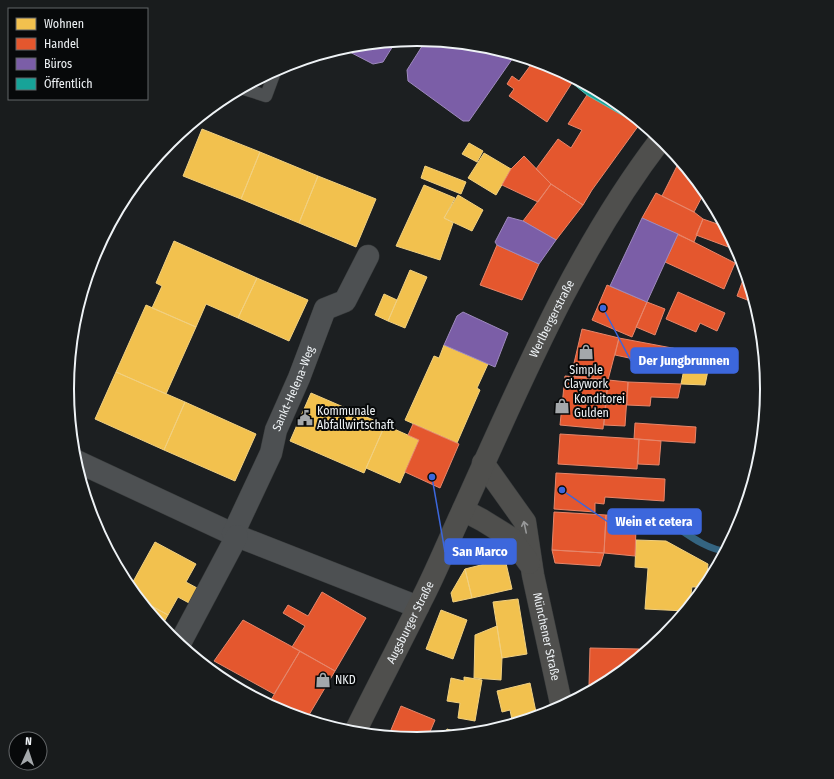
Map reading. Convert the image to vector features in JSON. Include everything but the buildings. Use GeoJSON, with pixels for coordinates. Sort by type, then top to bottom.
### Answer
{"type":"FeatureCollection","features":[{"type":"Feature","properties":{"kind":"main road","name":"Werlbergerstraße"},"geometry":{"type":"LineString","coordinates":[[463,510],[483,463],[551,320],[586,255],[619,200],[657,144]]}},
{"type":"Feature","properties":{"kind":"main road","name":"Münchener Straße"},"geometry":{"type":"LineString","coordinates":[[483,463],[525,522],[531,566],[561,702]]}},
{"type":"Feature","properties":{"kind":"main road","name":"Münchener Straße"},"geometry":{"type":"LineString","coordinates":[[463,510],[510,538],[531,566]]}},
{"type":"Feature","properties":{"kind":"main road","name":"Augsburger Straße"},"geometry":{"type":"LineString","coordinates":[[357,727],[418,607],[463,510]]}},
{"type":"Feature","properties":{"kind":"street","name":"Sankt-Helena-Weg"},"geometry":{"type":"LineString","coordinates":[[182,639],[235,535],[271,453],[276,430],[299,378],[326,309],[345,301],[368,256]]}},
{"type":"Feature","properties":{"kind":"street"},"geometry":{"type":"LineString","coordinates":[[82,464],[235,535],[418,607]]}},
{"type":"Feature","properties":{"kind":"lane"},"geometry":{"type":"LineString","coordinates":[[248,90],[266,96],[273,78]]}},
{"type":"Feature","properties":{"kind":"waterway"},"geometry":{"type":"LineString","coordinates":[[681,530],[708,546],[720,550]]}},
{"type":"Feature","properties":{"kind":"place","name":"Der Jungbrunnen"},"geometry":{"type":"Point","coordinates":[603,308]}},
{"type":"Feature","properties":{"kind":"place","name":"Simple Claywork"},"geometry":{"type":"Point","coordinates":[586,352]}},
{"type":"Feature","properties":{"kind":"place","name":"Konditorei Gulden"},"geometry":{"type":"Point","coordinates":[562,406]}},
{"type":"Feature","properties":{"kind":"place","name":"Kommunale Abfallwirtschaft"},"geometry":{"type":"Point","coordinates":[305,418]}},
{"type":"Feature","properties":{"kind":"place","name":"San Marco"},"geometry":{"type":"Point","coordinates":[432,477]}},
{"type":"Feature","properties":{"kind":"place","name":"Wein et cetera"},"geometry":{"type":"Point","coordinates":[562,490]}},
{"type":"Feature","properties":{"kind":"place","name":"NKD"},"geometry":{"type":"Point","coordinates":[323,680]}}]}
